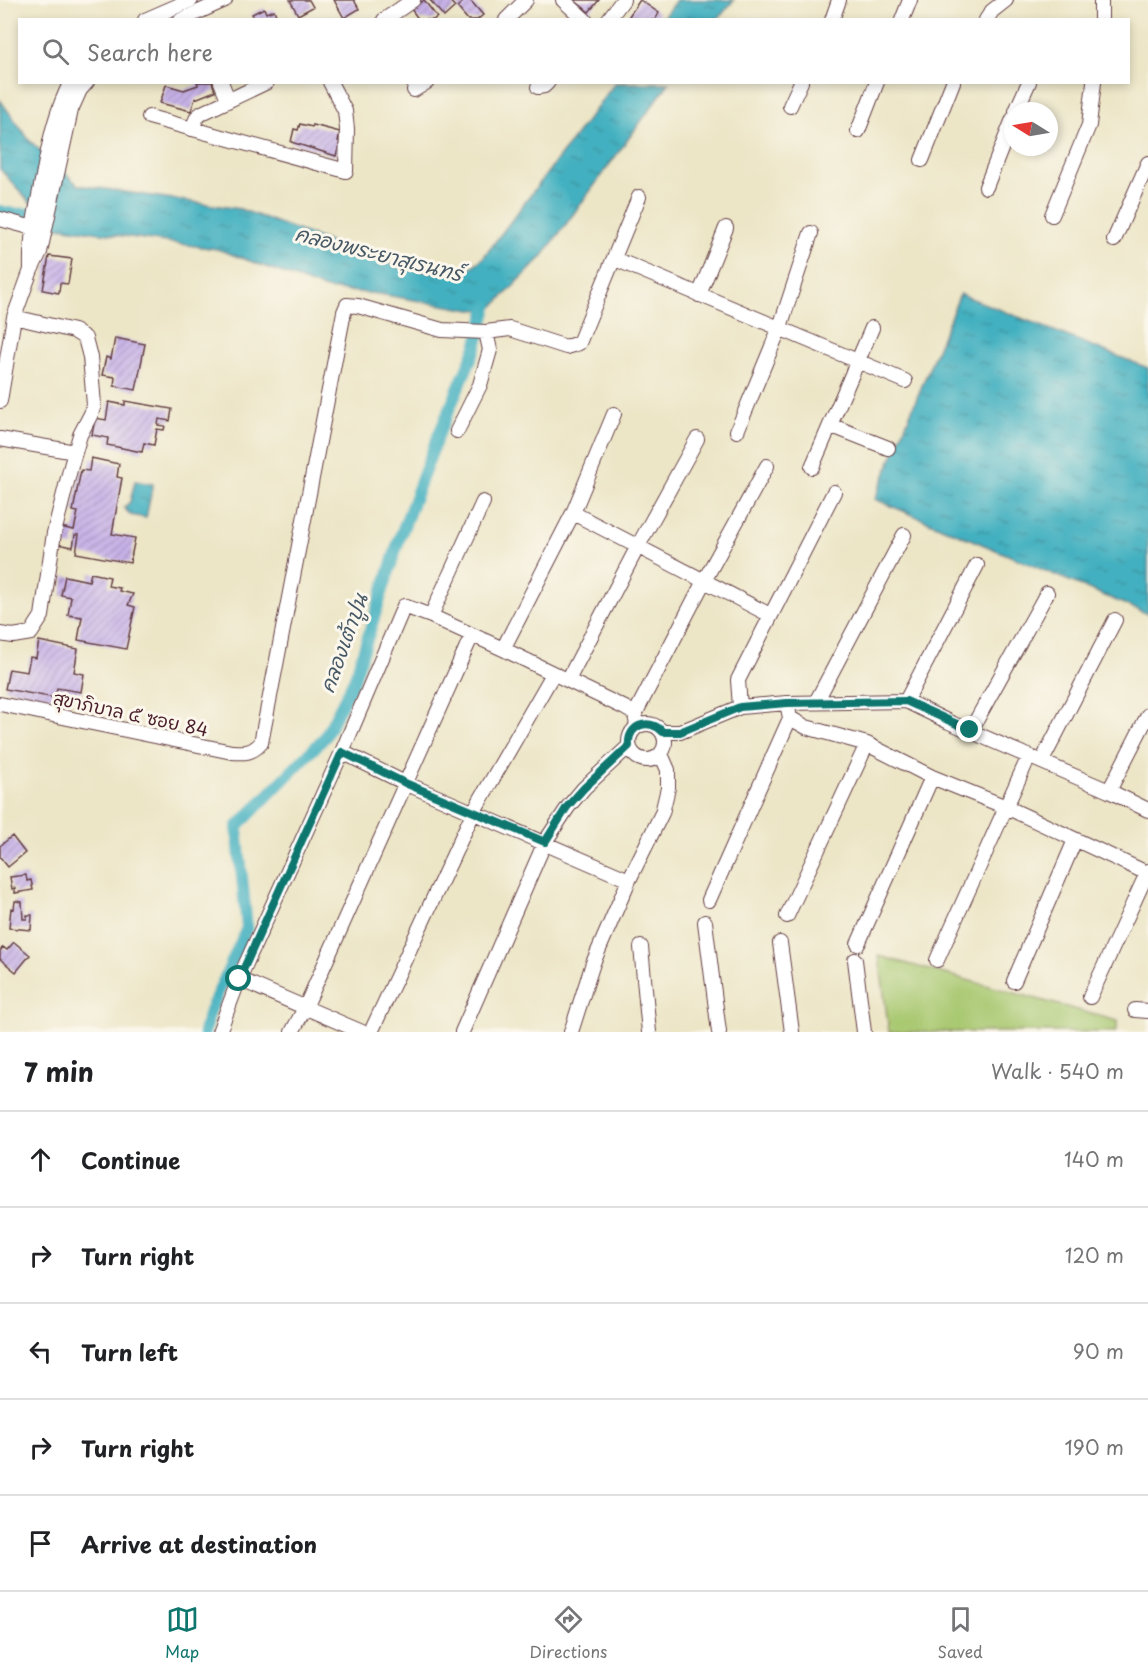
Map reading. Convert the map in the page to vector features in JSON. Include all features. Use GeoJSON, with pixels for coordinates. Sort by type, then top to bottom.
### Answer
{"type":"FeatureCollection","features":[{"type":"Feature","properties":{"kind":"street"},"geometry":{"type":"LineString","coordinates":[[155,18],[192,11],[225,0]]}},
{"type":"Feature","properties":{"kind":"street"},"geometry":{"type":"LineString","coordinates":[[387,18],[413,0]]}},
{"type":"Feature","properties":{"kind":"street"},"geometry":{"type":"LineString","coordinates":[[508,18],[526,0]]}},
{"type":"Feature","properties":{"kind":"street"},"geometry":{"type":"LineString","coordinates":[[563,0],[583,18]]}},
{"type":"Feature","properties":{"kind":"street"},"geometry":{"type":"LineString","coordinates":[[610,18],[623,0]]}},
{"type":"Feature","properties":{"kind":"street"},"geometry":{"type":"LineString","coordinates":[[833,18],[839,0]]}},
{"type":"Feature","properties":{"kind":"street"},"geometry":{"type":"LineString","coordinates":[[903,18],[910,0]]}},
{"type":"Feature","properties":{"kind":"street"},"geometry":{"type":"LineString","coordinates":[[988,18],[1006,0]]}},
{"type":"Feature","properties":{"kind":"street"},"geometry":{"type":"LineString","coordinates":[[1101,0],[1101,18]]}},
{"type":"Feature","properties":{"kind":"street"},"geometry":{"type":"LineString","coordinates":[[0,401],[14,317],[40,252],[37,228],[52,130],[60,102],[70,84]]}},
{"type":"Feature","properties":{"kind":"street"},"geometry":{"type":"LineString","coordinates":[[37,228],[71,110],[85,84]]}},
{"type":"Feature","properties":{"kind":"street"},"geometry":{"type":"LineString","coordinates":[[222,84],[228,99]]}},
{"type":"Feature","properties":{"kind":"street"},"geometry":{"type":"LineString","coordinates":[[192,129],[197,117],[202,113],[262,84]]}},
{"type":"Feature","properties":{"kind":"street"},"geometry":{"type":"LineString","coordinates":[[149,117],[346,171],[345,111],[331,84]]}},
{"type":"Feature","properties":{"kind":"street"},"geometry":{"type":"LineString","coordinates":[[414,90],[424,84]]}},
{"type":"Feature","properties":{"kind":"street"},"geometry":{"type":"LineString","coordinates":[[790,106],[800,84]]}},
{"type":"Feature","properties":{"kind":"street"},"geometry":{"type":"LineString","coordinates":[[858,131],[876,84]]}},
{"type":"Feature","properties":{"kind":"street"},"geometry":{"type":"LineString","coordinates":[[922,160],[952,84]]}},
{"type":"Feature","properties":{"kind":"street"},"geometry":{"type":"LineString","coordinates":[[1020,102],[1028,84]]}},
{"type":"Feature","properties":{"kind":"street"},"geometry":{"type":"LineString","coordinates":[[1052,215],[1089,125],[1094,84]]}},
{"type":"Feature","properties":{"kind":"street"},"geometry":{"type":"LineString","coordinates":[[986,187],[1004,142]]}},
{"type":"Feature","properties":{"kind":"street"},"geometry":{"type":"LineString","coordinates":[[1114,240],[1148,163]]}},
{"type":"Feature","properties":{"kind":"street"},"geometry":{"type":"LineString","coordinates":[[457,431],[480,385],[489,350],[480,332],[510,329],[560,346],[579,344],[639,197]]}},
{"type":"Feature","properties":{"kind":"street"},"geometry":{"type":"LineString","coordinates":[[0,219],[37,228]]}},
{"type":"Feature","properties":{"kind":"street"},"geometry":{"type":"LineString","coordinates":[[699,295],[726,228]]}},
{"type":"Feature","properties":{"kind":"street"},"geometry":{"type":"LineString","coordinates":[[737,432],[780,327],[811,233]]}},
{"type":"Feature","properties":{"kind":"street"},"geometry":{"type":"LineString","coordinates":[[615,259],[905,381]]}},
{"type":"Feature","properties":{"kind":"street","name":"สุขาภิบาล ๕ ซอย 84"},"geometry":{"type":"LineString","coordinates":[[0,704],[232,752],[247,753],[255,749],[261,743],[342,321],[347,305],[358,306],[442,330],[480,332]]}},
{"type":"Feature","properties":{"kind":"street"},"geometry":{"type":"LineString","coordinates":[[0,634],[13,636],[31,633],[42,616],[54,533],[80,435],[94,405],[90,357],[85,338],[74,331],[14,317]]}},
{"type":"Feature","properties":{"kind":"street"},"geometry":{"type":"LineString","coordinates":[[812,467],[872,328]]}},
{"type":"Feature","properties":{"kind":"street"},"geometry":{"type":"LineString","coordinates":[[503,649],[573,513],[614,414]]}},
{"type":"Feature","properties":{"kind":"street"},"geometry":{"type":"LineString","coordinates":[[830,425],[888,448]]}},
{"type":"Feature","properties":{"kind":"street"},"geometry":{"type":"LineString","coordinates":[[0,439],[75,452]]}},
{"type":"Feature","properties":{"kind":"street"},"geometry":{"type":"LineString","coordinates":[[568,680],[697,439]]}},
{"type":"Feature","properties":{"kind":"street"},"geometry":{"type":"LineString","coordinates":[[219,1032],[239,979],[342,752],[404,606],[431,616],[568,680],[636,720],[659,728],[663,732],[665,743],[661,754],[652,760],[640,759],[632,752],[629,746],[630,735],[636,720],[704,581],[767,466]]}},
{"type":"Feature","properties":{"kind":"street"},"geometry":{"type":"LineString","coordinates":[[740,707],[738,680],[834,492]]}},
{"type":"Feature","properties":{"kind":"street"},"geometry":{"type":"LineString","coordinates":[[431,616],[483,502]]}},
{"type":"Feature","properties":{"kind":"street"},"geometry":{"type":"LineString","coordinates":[[573,513],[770,615]]}},
{"type":"Feature","properties":{"kind":"street"},"geometry":{"type":"LineString","coordinates":[[816,702],[904,535]]}},
{"type":"Feature","properties":{"kind":"street"},"geometry":{"type":"LineString","coordinates":[[906,701],[977,565]]}},
{"type":"Feature","properties":{"kind":"street"},"geometry":{"type":"LineString","coordinates":[[970,730],[1047,593]]}},
{"type":"Feature","properties":{"kind":"street"},"geometry":{"type":"LineString","coordinates":[[937,960],[1006,807],[1115,620]]}},
{"type":"Feature","properties":{"kind":"street"},"geometry":{"type":"LineString","coordinates":[[292,1032],[305,1008],[472,635]]}},
{"type":"Feature","properties":{"kind":"street"},"geometry":{"type":"LineString","coordinates":[[371,1032],[474,812],[553,674]]}},
{"type":"Feature","properties":{"kind":"street"},"geometry":{"type":"LineString","coordinates":[[663,732],[680,732],[740,707],[787,703],[906,701],[941,719],[1109,790],[1148,810]]}},
{"type":"Feature","properties":{"kind":"street"},"geometry":{"type":"LineString","coordinates":[[709,900],[790,718],[787,703]]}},
{"type":"Feature","properties":{"kind":"street"},"geometry":{"type":"LineString","coordinates":[[1109,790],[1148,715]]}},
{"type":"Feature","properties":{"kind":"street"},"geometry":{"type":"LineString","coordinates":[[790,718],[807,727],[867,744],[932,777],[1006,807],[1147,872],[1090,997]]}},
{"type":"Feature","properties":{"kind":"street"},"geometry":{"type":"LineString","coordinates":[[787,916],[867,744]]}},
{"type":"Feature","properties":{"kind":"street"},"geometry":{"type":"LineString","coordinates":[[462,1032],[545,842],[567,807],[629,746]]}},
{"type":"Feature","properties":{"kind":"street"},"geometry":{"type":"LineString","coordinates":[[342,752],[405,783],[629,880]]}},
{"type":"Feature","properties":{"kind":"street"},"geometry":{"type":"LineString","coordinates":[[571,1032],[592,963],[629,880],[663,813],[668,788],[668,770],[661,754]]}},
{"type":"Feature","properties":{"kind":"street"},"geometry":{"type":"LineString","coordinates":[[858,944],[932,777]]}},
{"type":"Feature","properties":{"kind":"street"},"geometry":{"type":"LineString","coordinates":[[1014,981],[1076,840]]}},
{"type":"Feature","properties":{"kind":"street"},"geometry":{"type":"LineString","coordinates":[[705,922],[719,1032]]}},
{"type":"Feature","properties":{"kind":"street"},"geometry":{"type":"LineString","coordinates":[[780,943],[792,1032]]}},
{"type":"Feature","properties":{"kind":"street"},"geometry":{"type":"LineString","coordinates":[[641,947],[649,1032]]}},
{"type":"Feature","properties":{"kind":"street"},"geometry":{"type":"LineString","coordinates":[[855,960],[864,1032]]}},
{"type":"Feature","properties":{"kind":"street"},"geometry":{"type":"LineString","coordinates":[[239,979],[362,1032]]}},
{"type":"Feature","properties":{"kind":"green space"},"geometry":{"type":"Polygon","coordinates":[[[879,956],[1118,1021],[1116,1032],[889,1032],[879,956]]]}},
{"type":"Feature","properties":{"kind":"water"},"geometry":{"type":"Polygon","coordinates":[[[676,0],[734,0],[719,18],[663,18],[676,0]]]}},
{"type":"Feature","properties":{"kind":"water"},"geometry":{"type":"Polygon","coordinates":[[[614,84],[668,84],[542,257],[491,309],[471,310],[380,294],[326,289],[217,249],[51,226],[0,169],[0,100],[30,141],[78,185],[240,209],[403,269],[461,275],[483,258],[614,84]]]}},
{"type":"Feature","properties":{"kind":"water"},"geometry":{"type":"Polygon","coordinates":[[[960,294],[1148,368],[1148,614],[875,499],[960,294]]]}},
{"type":"Feature","properties":{"kind":"water"},"geometry":{"type":"Polygon","coordinates":[[[135,481],[153,484],[146,518],[130,515],[124,507],[130,502],[135,481]]]}},
{"type":"Feature","properties":{"kind":"building"},"geometry":{"type":"Polygon","coordinates":[[[290,0],[309,0],[313,7],[298,15],[290,0]]]}},
{"type":"Feature","properties":{"kind":"building"},"geometry":{"type":"Polygon","coordinates":[[[334,0],[354,0],[359,9],[344,18],[334,0]]]}},
{"type":"Feature","properties":{"kind":"building"},"geometry":{"type":"Polygon","coordinates":[[[424,0],[437,17],[418,18],[411,9],[424,0]]]}},
{"type":"Feature","properties":{"kind":"building"},"geometry":{"type":"Polygon","coordinates":[[[430,0],[449,0],[455,7],[444,17],[430,0]]]}},
{"type":"Feature","properties":{"kind":"building"},"geometry":{"type":"Polygon","coordinates":[[[465,0],[470,0],[483,15],[479,18],[466,18],[457,7],[465,0]]]}},
{"type":"Feature","properties":{"kind":"building"},"geometry":{"type":"Polygon","coordinates":[[[574,0],[599,0],[589,12],[574,0]]]}},
{"type":"Feature","properties":{"kind":"building"},"geometry":{"type":"Polygon","coordinates":[[[640,0],[659,13],[656,18],[631,18],[629,16],[640,0]]]}},
{"type":"Feature","properties":{"kind":"building"},"geometry":{"type":"Polygon","coordinates":[[[264,8],[266,13],[274,10],[277,18],[254,18],[252,14],[264,8]]]}},
{"type":"Feature","properties":{"kind":"building"},"geometry":{"type":"Polygon","coordinates":[[[213,84],[215,91],[195,99],[191,111],[160,103],[166,85],[184,90],[198,85],[213,84]]]}},
{"type":"Feature","properties":{"kind":"building"},"geometry":{"type":"Polygon","coordinates":[[[300,124],[340,132],[336,156],[291,142],[294,129],[298,130],[300,124]]]}},
{"type":"Feature","properties":{"kind":"building"},"geometry":{"type":"Polygon","coordinates":[[[49,256],[72,259],[68,284],[60,283],[59,293],[43,290],[49,256]]]}},
{"type":"Feature","properties":{"kind":"building"},"geometry":{"type":"Polygon","coordinates":[[[115,338],[145,344],[136,390],[114,386],[115,377],[102,375],[106,357],[111,359],[115,338]]]}},
{"type":"Feature","properties":{"kind":"building"},"geometry":{"type":"Polygon","coordinates":[[[125,401],[172,409],[170,421],[159,419],[158,425],[165,426],[164,430],[157,429],[154,445],[144,443],[142,452],[107,445],[108,438],[92,435],[95,418],[106,420],[109,402],[125,405],[125,401]]]}},
{"type":"Feature","properties":{"kind":"building"},"geometry":{"type":"Polygon","coordinates":[[[91,458],[119,464],[117,477],[122,478],[112,534],[135,538],[130,563],[76,553],[79,535],[75,535],[73,547],[56,544],[60,527],[74,530],[78,512],[73,511],[81,470],[89,471],[91,458]]]}},
{"type":"Feature","properties":{"kind":"building"},"geometry":{"type":"Polygon","coordinates":[[[91,573],[110,577],[108,586],[133,594],[128,605],[135,607],[126,649],[78,640],[82,617],[68,615],[71,597],[61,595],[65,576],[89,581],[91,573]]]}},
{"type":"Feature","properties":{"kind":"building"},"geometry":{"type":"Polygon","coordinates":[[[39,641],[78,649],[74,672],[84,674],[81,692],[57,688],[55,698],[5,689],[9,669],[27,672],[30,657],[36,658],[39,641]]]}},
{"type":"Feature","properties":{"kind":"building"},"geometry":{"type":"Polygon","coordinates":[[[12,836],[25,853],[8,867],[0,857],[0,846],[12,836]]]}},
{"type":"Feature","properties":{"kind":"building"},"geometry":{"type":"Polygon","coordinates":[[[26,875],[27,881],[31,880],[33,890],[15,893],[10,877],[26,875]]]}},
{"type":"Feature","properties":{"kind":"building"},"geometry":{"type":"Polygon","coordinates":[[[15,901],[22,902],[23,919],[27,919],[27,915],[32,915],[31,930],[9,928],[11,908],[14,909],[15,901]]]}},
{"type":"Feature","properties":{"kind":"building"},"geometry":{"type":"Polygon","coordinates":[[[14,942],[30,955],[16,972],[0,959],[0,951],[3,947],[7,950],[14,942]]]}},
{"type":"Feature","properties":{"kind":"waterway"},"geometry":{"type":"LineString","coordinates":[[0,211],[14,214],[43,213]]}},
{"type":"Feature","properties":{"kind":"waterway","name":"คลองเต้าปูน"},"geometry":{"type":"LineString","coordinates":[[204,1032],[210,1011],[247,928],[237,827],[325,737],[354,680],[400,537],[438,436],[476,347],[491,293]]}},
{"type":"Feature","properties":{"kind":"route"},"geometry":{"type":"LineString","coordinates":[[239,979],[342,752],[405,783],[545,842],[567,807],[629,746],[630,735],[637,726],[642,724],[654,725],[663,732],[680,732],[740,707],[787,703],[906,701],[970,730]]}},
{"type":"Feature","properties":{"kind":"water label","name":"คลองพระยาสุเรนทร์"},"geometry":{"type":"Point","coordinates":[379,253]}}]}
